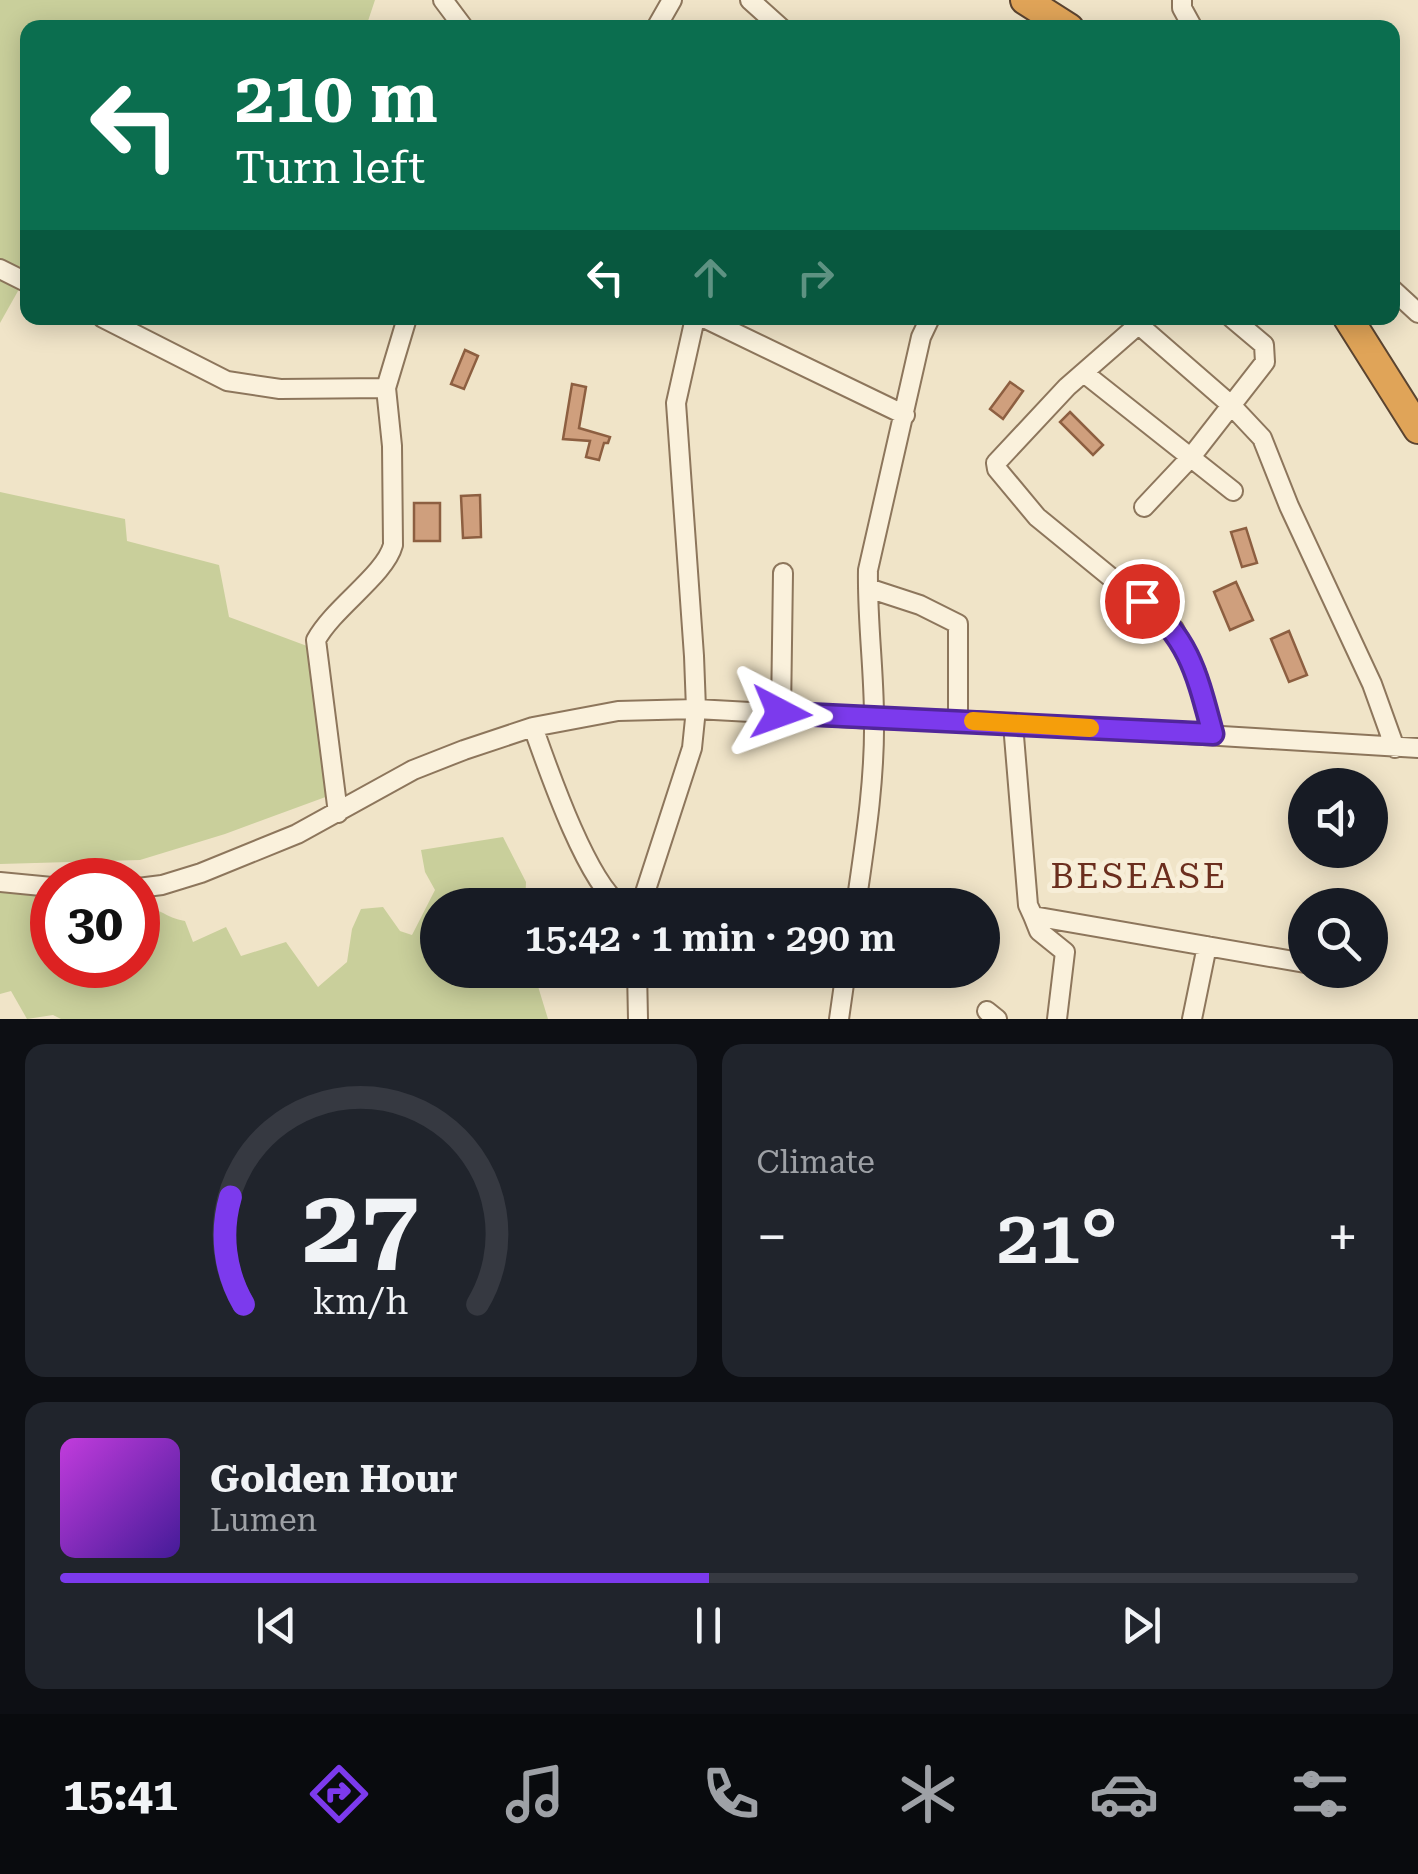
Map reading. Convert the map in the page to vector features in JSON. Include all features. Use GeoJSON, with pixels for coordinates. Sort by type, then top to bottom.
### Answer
{"type":"FeatureCollection","features":[{"type":"Feature","properties":{"kind":"highway"},"geometry":{"type":"LineString","coordinates":[[1008,0],[1034,20]]}},
{"type":"Feature","properties":{"kind":"highway"},"geometry":{"type":"LineString","coordinates":[[1025,0],[1056,20]]}},
{"type":"Feature","properties":{"kind":"highway"},"geometry":{"type":"LineString","coordinates":[[1352,325],[1418,429]]}},
{"type":"Feature","properties":{"kind":"street"},"geometry":{"type":"LineString","coordinates":[[750,0],[772,20]]}},
{"type":"Feature","properties":{"kind":"street"},"geometry":{"type":"LineString","coordinates":[[117,325],[227,380],[280,389],[386,388]]}},
{"type":"Feature","properties":{"kind":"street"},"geometry":{"type":"LineString","coordinates":[[338,813],[316,640],[341,606],[382,566],[393,545],[392,446],[386,388],[405,325]]}},
{"type":"Feature","properties":{"kind":"street"},"geometry":{"type":"LineString","coordinates":[[647,888],[692,748],[696,709],[676,403],[693,325]]}},
{"type":"Feature","properties":{"kind":"street"},"geometry":{"type":"LineString","coordinates":[[719,325],[905,415]]}},
{"type":"Feature","properties":{"kind":"street"},"geometry":{"type":"LineString","coordinates":[[859,888],[869,827],[874,719],[868,570],[926,325]]}},
{"type":"Feature","properties":{"kind":"street"},"geometry":{"type":"LineString","coordinates":[[1134,325],[1067,387],[996,463],[997,469],[1036,517],[1174,629],[1196,672],[1213,734]]}},
{"type":"Feature","properties":{"kind":"street"},"geometry":{"type":"LineString","coordinates":[[1144,325],[1262,438],[1289,506],[1372,684],[1394,748]]}},
{"type":"Feature","properties":{"kind":"street"},"geometry":{"type":"LineString","coordinates":[[1144,507],[1191,458],[1265,362],[1267,352],[1258,338],[1241,325]]}},
{"type":"Feature","properties":{"kind":"street"},"geometry":{"type":"LineString","coordinates":[[1084,374],[1233,491]]}},
{"type":"Feature","properties":{"kind":"street"},"geometry":{"type":"LineString","coordinates":[[781,713],[783,573]]}},
{"type":"Feature","properties":{"kind":"street"},"geometry":{"type":"LineString","coordinates":[[868,588],[920,605],[958,624],[958,720]]}},
{"type":"Feature","properties":{"kind":"street"},"geometry":{"type":"LineString","coordinates":[[160,885],[202,873],[297,834],[413,770],[534,727],[618,710],[696,709],[958,720],[1418,748]]}},
{"type":"Feature","properties":{"kind":"street"},"geometry":{"type":"LineString","coordinates":[[1013,724],[1028,905],[1039,931],[1066,952],[1057,1019]]}},
{"type":"Feature","properties":{"kind":"street"},"geometry":{"type":"LineString","coordinates":[[534,727],[604,888]]}},
{"type":"Feature","properties":{"kind":"street"},"geometry":{"type":"LineString","coordinates":[[0,882],[30,885]]}},
{"type":"Feature","properties":{"kind":"street"},"geometry":{"type":"LineString","coordinates":[[1033,916],[1288,959]]}},
{"type":"Feature","properties":{"kind":"street"},"geometry":{"type":"LineString","coordinates":[[1192,1019],[1207,946]]}},
{"type":"Feature","properties":{"kind":"street"},"geometry":{"type":"LineString","coordinates":[[637,988],[638,1019]]}},
{"type":"Feature","properties":{"kind":"street"},"geometry":{"type":"LineString","coordinates":[[839,1019],[843,988]]}},
{"type":"Feature","properties":{"kind":"green space"},"geometry":{"type":"Polygon","coordinates":[[[0,0],[375,0],[368,20],[20,20],[20,287],[0,323],[0,0]]]}},
{"type":"Feature","properties":{"kind":"green space"},"geometry":{"type":"Polygon","coordinates":[[[0,492],[125,519],[127,541],[219,565],[229,617],[307,646],[331,795],[147,858],[30,858],[30,863],[0,864],[0,492]]]}},
{"type":"Feature","properties":{"kind":"green space"},"geometry":{"type":"Polygon","coordinates":[[[503,837],[526,888],[434,888],[425,872],[421,850],[503,837]]]}},
{"type":"Feature","properties":{"kind":"green space"},"geometry":{"type":"Polygon","coordinates":[[[0,890],[30,893],[30,988],[160,988],[160,912],[185,921],[193,942],[226,927],[241,956],[286,942],[318,987],[347,962],[352,929],[361,909],[383,907],[400,931],[412,935],[420,919],[420,988],[539,988],[548,1019],[61,1019],[53,1015],[27,1019],[11,991],[0,994],[0,890]]]}},
{"type":"Feature","properties":{"kind":"building"},"geometry":{"type":"Polygon","coordinates":[[[465,350],[478,356],[464,389],[451,384],[465,350]]]}},
{"type":"Feature","properties":{"kind":"building"},"geometry":{"type":"Polygon","coordinates":[[[1010,382],[1023,391],[1003,419],[990,409],[1010,382]]]}},
{"type":"Feature","properties":{"kind":"building"},"geometry":{"type":"Polygon","coordinates":[[[572,384],[586,387],[579,428],[610,437],[599,460],[586,457],[590,441],[563,439],[572,384]]]}},
{"type":"Feature","properties":{"kind":"building"},"geometry":{"type":"Polygon","coordinates":[[[1070,412],[1103,445],[1093,455],[1060,422],[1070,412]]]}},
{"type":"Feature","properties":{"kind":"building"},"geometry":{"type":"Polygon","coordinates":[[[480,495],[481,537],[463,538],[461,496],[480,495]]]}},
{"type":"Feature","properties":{"kind":"building"},"geometry":{"type":"Polygon","coordinates":[[[414,503],[440,503],[440,541],[414,541],[414,503]]]}},
{"type":"Feature","properties":{"kind":"building"},"geometry":{"type":"Polygon","coordinates":[[[1246,528],[1257,563],[1242,567],[1231,532],[1246,528]]]}},
{"type":"Feature","properties":{"kind":"building"},"geometry":{"type":"Polygon","coordinates":[[[1236,582],[1253,620],[1230,630],[1214,592],[1236,582]]]}},
{"type":"Feature","properties":{"kind":"building"},"geometry":{"type":"Polygon","coordinates":[[[1289,631],[1307,675],[1289,682],[1271,639],[1289,631]]]}},
{"type":"Feature","properties":{"kind":"slow traffic"},"geometry":{"type":"LineString","coordinates":[[973,721],[1090,728]]}},
{"type":"Feature","properties":{"kind":"district","name":"BESEASE"},"geometry":{"type":"Point","coordinates":[1139,876]}},
{"type":"Feature","properties":{"kind":"route"},"geometry":{"type":"LineString","coordinates":[[781,713],[1213,734],[1196,672],[1174,629],[1142,601]]}}]}
